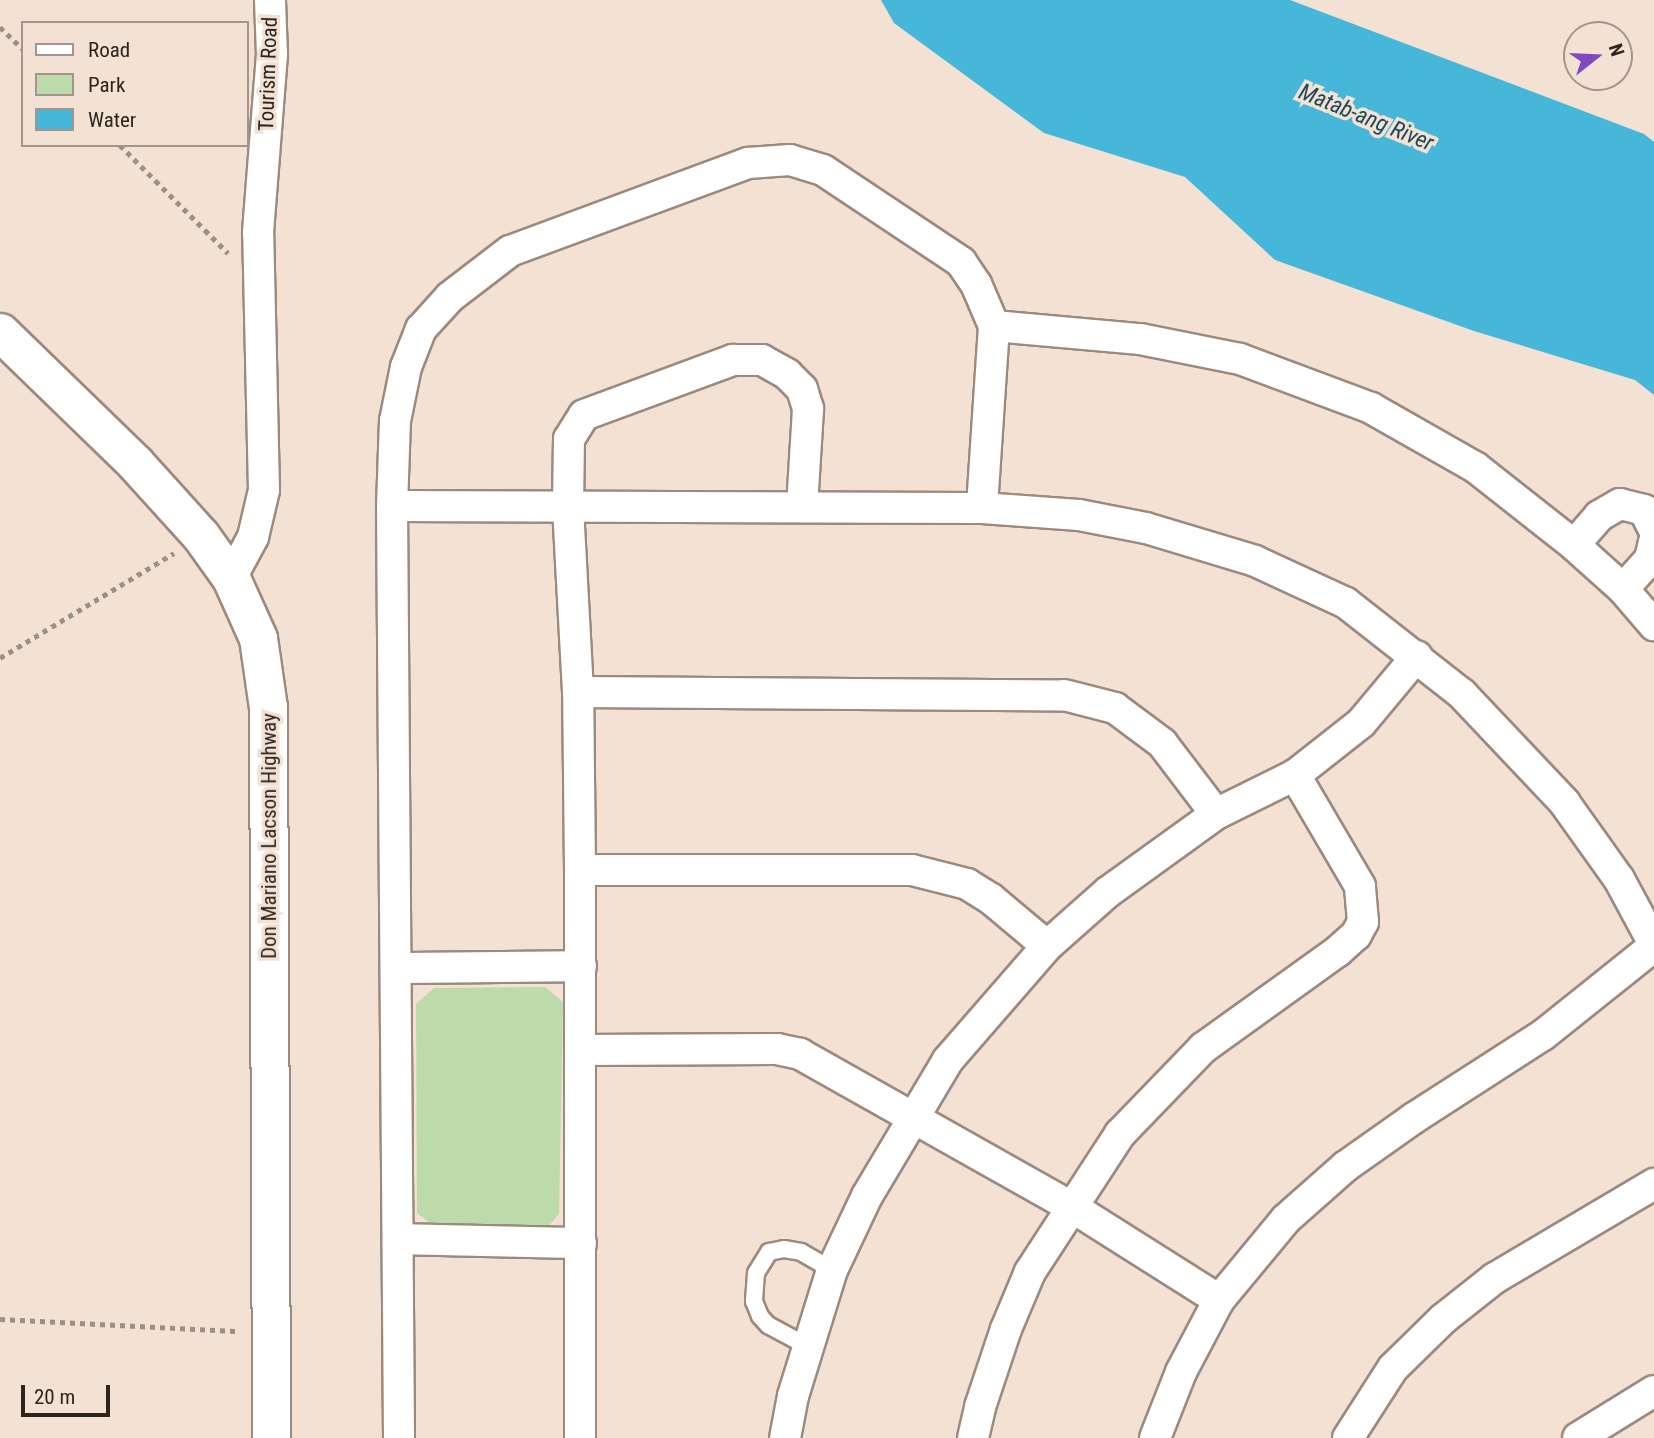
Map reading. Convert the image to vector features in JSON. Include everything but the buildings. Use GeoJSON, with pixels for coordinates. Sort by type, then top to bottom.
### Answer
{"type":"FeatureCollection","features":[{"type":"Feature","properties":{"kind":"street","name":"Tourism Road"},"geometry":{"type":"LineString","coordinates":[[231,578],[253,537],[264,490],[258,232],[272,55],[270,0]]}},
{"type":"Feature","properties":{"kind":"street"},"geometry":{"type":"LineString","coordinates":[[399,1438],[392,506],[395,421],[406,368],[421,329],[450,297],[510,251],[748,163],[790,160],[822,170],[961,262],[976,284],[995,326],[982,508]]}},
{"type":"Feature","properties":{"kind":"street"},"geometry":{"type":"LineString","coordinates":[[995,326],[1140,339],[1240,359],[1371,408],[1475,467],[1574,545],[1623,589],[1654,625]]}},
{"type":"Feature","properties":{"kind":"street","name":"Don Mariano Lacson Highway"},"geometry":{"type":"LineString","coordinates":[[0,332],[135,463],[201,536],[231,578],[258,638],[268,707],[271,1438]]}},
{"type":"Feature","properties":{"kind":"street"},"geometry":{"type":"LineString","coordinates":[[580,1438],[582,1050],[578,692],[568,509],[569,439],[584,415],[733,360],[762,359],[787,374],[802,389],[808,410],[802,506]]}},
{"type":"Feature","properties":{"kind":"street"},"geometry":{"type":"LineString","coordinates":[[1574,545],[1599,516],[1620,504],[1644,510],[1654,530]]}},
{"type":"Feature","properties":{"kind":"street"},"geometry":{"type":"LineString","coordinates":[[392,506],[568,509],[802,506],[982,508],[1079,515],[1146,528],[1255,561],[1346,603],[1417,656],[1462,694],[1564,802],[1619,879],[1654,945],[1543,1035],[1413,1118],[1346,1166],[1286,1219],[1219,1300],[1181,1372],[1155,1438]]}},
{"type":"Feature","properties":{"kind":"street"},"geometry":{"type":"LineString","coordinates":[[1623,589],[1650,559],[1654,542]]}},
{"type":"Feature","properties":{"kind":"street"},"geometry":{"type":"LineString","coordinates":[[785,1438],[807,1346],[832,1270],[867,1196],[948,1060],[1047,946],[1108,892],[1216,814],[1295,775],[1361,723],[1417,656]]}},
{"type":"Feature","properties":{"kind":"street"},"geometry":{"type":"LineString","coordinates":[[578,692],[1064,695],[1115,708],[1162,743],[1216,814]]}},
{"type":"Feature","properties":{"kind":"street"},"geometry":{"type":"LineString","coordinates":[[973,1438],[979,1407],[1006,1329],[1030,1272],[1120,1134],[1203,1048],[1338,951],[1356,935],[1363,922],[1360,886],[1295,775]]}},
{"type":"Feature","properties":{"kind":"street"},"geometry":{"type":"LineString","coordinates":[[580,870],[912,870],[967,884],[991,899],[1047,946]]}},
{"type":"Feature","properties":{"kind":"street"},"geometry":{"type":"LineString","coordinates":[[397,968],[581,966]]}},
{"type":"Feature","properties":{"kind":"street"},"geometry":{"type":"LineString","coordinates":[[582,1050],[777,1049],[800,1054],[1072,1207],[1219,1300]]}},
{"type":"Feature","properties":{"kind":"street"},"geometry":{"type":"LineString","coordinates":[[1348,1438],[1393,1368],[1443,1319],[1495,1278],[1654,1184]]}},
{"type":"Feature","properties":{"kind":"street"},"geometry":{"type":"LineString","coordinates":[[398,1239],[581,1243]]}},
{"type":"Feature","properties":{"kind":"street"},"geometry":{"type":"LineString","coordinates":[[1578,1438],[1654,1391]]}},
{"type":"Feature","properties":{"kind":"lane"},"geometry":{"type":"LineString","coordinates":[[807,1346],[768,1325],[760,1316],[754,1301],[756,1273],[769,1252],[783,1249],[801,1252],[832,1270]]}},
{"type":"Feature","properties":{"kind":"path"},"geometry":{"type":"LineString","coordinates":[[0,27],[21,47]]}},
{"type":"Feature","properties":{"kind":"path"},"geometry":{"type":"LineString","coordinates":[[122,147],[259,284]]}},
{"type":"Feature","properties":{"kind":"path"},"geometry":{"type":"LineString","coordinates":[[0,658],[201,536]]}},
{"type":"Feature","properties":{"kind":"path"},"geometry":{"type":"LineString","coordinates":[[0,1319],[271,1333]]}},
{"type":"Feature","properties":{"kind":"green space"},"geometry":{"type":"Polygon","coordinates":[[[545,987],[563,1002],[559,1214],[546,1229],[434,1226],[417,1213],[416,1004],[434,988],[545,987]]]}},
{"type":"Feature","properties":{"kind":"water","name":"Matab-ang River"},"geometry":{"type":"Polygon","coordinates":[[[881,0],[1290,0],[1644,134],[1654,142],[1654,395],[1635,380],[1474,331],[1275,260],[1185,177],[1044,133],[894,23],[881,0]]]}}]}
